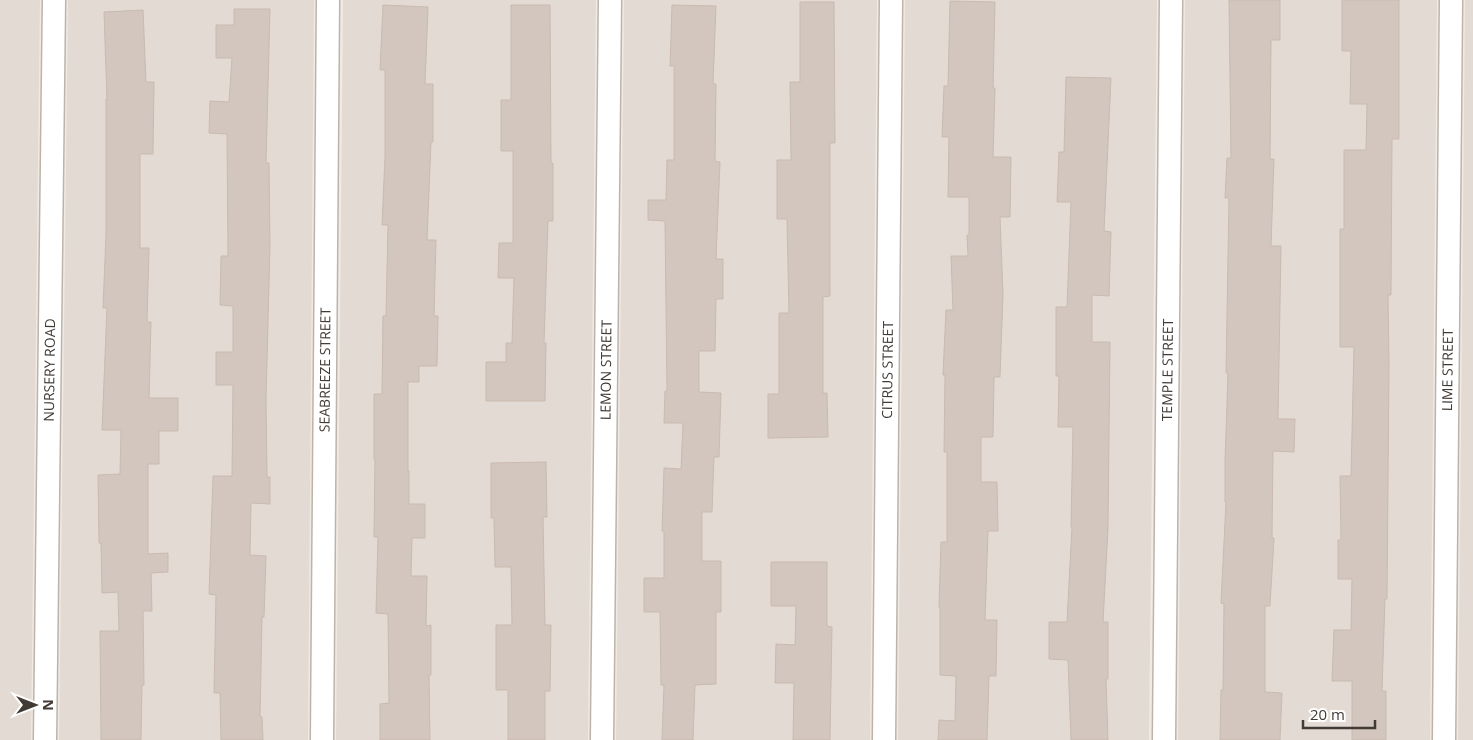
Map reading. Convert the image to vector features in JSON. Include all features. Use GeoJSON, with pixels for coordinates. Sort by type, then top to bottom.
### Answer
{"type":"FeatureCollection","features":[{"type":"Feature","properties":{"kind":"street","name":"NURSERY ROAD"},"geometry":{"type":"LineString","coordinates":[[45,740],[54,0]]}},
{"type":"Feature","properties":{"kind":"street","name":"SEABREEZE STREET"},"geometry":{"type":"LineString","coordinates":[[322,740],[328,0]]}},
{"type":"Feature","properties":{"kind":"street","name":"LEMON STREET"},"geometry":{"type":"LineString","coordinates":[[602,740],[610,0]]}},
{"type":"Feature","properties":{"kind":"street","name":"CITRUS STREET"},"geometry":{"type":"LineString","coordinates":[[884,740],[892,0]]}},
{"type":"Feature","properties":{"kind":"street","name":"TEMPLE STREET"},"geometry":{"type":"LineString","coordinates":[[1164,740],[1171,0]]}},
{"type":"Feature","properties":{"kind":"street","name":"LIME STREET"},"geometry":{"type":"LineString","coordinates":[[1444,740],[1451,0]]}},
{"type":"Feature","properties":{"kind":"shaded area"},"geometry":{"type":"Polygon","coordinates":[[[0,0],[40,0],[31,740],[0,740],[0,0]]]}},
{"type":"Feature","properties":{"kind":"shaded area"},"geometry":{"type":"Polygon","coordinates":[[[68,0],[314,0],[308,740],[59,740],[68,0]]]}},
{"type":"Feature","properties":{"kind":"shaded area"},"geometry":{"type":"Polygon","coordinates":[[[343,0],[596,0],[588,740],[336,740],[343,0]]]}},
{"type":"Feature","properties":{"kind":"shaded area"},"geometry":{"type":"Polygon","coordinates":[[[624,0],[877,0],[870,740],[616,740],[624,0]]]}},
{"type":"Feature","properties":{"kind":"shaded area"},"geometry":{"type":"Polygon","coordinates":[[[905,0],[1157,0],[1149,740],[898,740],[905,0]]]}},
{"type":"Feature","properties":{"kind":"shaded area"},"geometry":{"type":"Polygon","coordinates":[[[1185,0],[1437,0],[1430,740],[1178,740],[1185,0]]]}},
{"type":"Feature","properties":{"kind":"shaded area"},"geometry":{"type":"Polygon","coordinates":[[[1465,0],[1473,0],[1473,740],[1458,740],[1465,0]]]}},
{"type":"Feature","properties":{"kind":"building"},"geometry":{"type":"Polygon","coordinates":[[[1229,0],[1280,0],[1280,40],[1271,40],[1270,159],[1274,159],[1271,246],[1281,246],[1278,419],[1295,419],[1294,452],[1273,451],[1272,538],[1274,538],[1270,606],[1265,606],[1265,692],[1282,693],[1280,740],[1220,740],[1221,690],[1223,690],[1224,604],[1221,603],[1226,502],[1225,462],[1228,373],[1226,373],[1229,198],[1225,198],[1227,158],[1231,158],[1229,0]]]}},
{"type":"Feature","properties":{"kind":"building"},"geometry":{"type":"Polygon","coordinates":[[[1342,0],[1399,0],[1399,139],[1392,139],[1391,295],[1388,295],[1387,599],[1385,599],[1382,691],[1386,691],[1386,740],[1352,740],[1352,681],[1332,681],[1334,630],[1351,630],[1352,579],[1338,579],[1338,540],[1341,540],[1340,476],[1351,476],[1354,347],[1340,347],[1340,229],[1344,229],[1344,150],[1366,150],[1367,104],[1350,104],[1351,51],[1342,51],[1342,0]]]}},
{"type":"Feature","properties":{"kind":"building"},"geometry":{"type":"Polygon","coordinates":[[[950,1],[995,2],[993,157],[1011,157],[1010,217],[1000,217],[1003,294],[1000,377],[994,377],[993,437],[981,437],[981,482],[997,482],[998,531],[988,531],[985,620],[997,620],[996,676],[989,676],[987,740],[938,740],[939,720],[955,721],[956,676],[940,675],[939,607],[941,542],[947,542],[947,452],[944,452],[945,375],[943,375],[946,310],[953,310],[951,256],[968,256],[967,235],[969,235],[969,197],[948,197],[949,137],[942,137],[944,86],[948,86],[950,1]]]}},
{"type":"Feature","properties":{"kind":"building"},"geometry":{"type":"Polygon","coordinates":[[[800,2],[834,2],[835,143],[830,143],[830,296],[823,297],[823,393],[827,393],[828,437],[768,438],[768,394],[779,394],[779,313],[789,313],[787,219],[777,219],[777,160],[791,160],[790,82],[800,82],[800,2]]]}},
{"type":"Feature","properties":{"kind":"building"},"geometry":{"type":"Polygon","coordinates":[[[383,5],[428,7],[425,84],[433,84],[433,142],[431,142],[427,240],[436,240],[434,316],[438,316],[437,366],[419,366],[419,382],[408,382],[409,504],[425,504],[425,538],[412,538],[411,576],[427,576],[426,626],[431,625],[431,675],[429,675],[430,740],[380,740],[380,704],[389,703],[388,614],[376,613],[378,537],[374,537],[374,394],[382,394],[383,316],[386,316],[388,225],[382,225],[385,157],[385,70],[380,70],[383,5]]]}},
{"type":"Feature","properties":{"kind":"building"},"geometry":{"type":"Polygon","coordinates":[[[511,5],[550,5],[553,221],[548,221],[544,343],[546,343],[545,401],[486,401],[486,362],[506,362],[506,343],[512,343],[514,278],[498,278],[499,243],[513,243],[513,151],[501,151],[501,100],[511,100],[511,5]]]}},
{"type":"Feature","properties":{"kind":"building"},"geometry":{"type":"Polygon","coordinates":[[[672,5],[716,6],[713,84],[716,84],[715,161],[720,162],[716,259],[723,259],[723,299],[716,299],[715,351],[699,351],[699,392],[721,393],[719,457],[714,457],[712,512],[702,512],[702,561],[721,561],[721,612],[716,612],[716,684],[695,685],[693,740],[662,740],[664,685],[661,685],[660,612],[644,612],[644,578],[664,578],[664,531],[662,531],[664,468],[681,469],[683,423],[664,423],[665,391],[667,391],[665,221],[648,220],[648,200],[666,200],[667,160],[674,160],[674,66],[670,66],[672,5]]]}},
{"type":"Feature","properties":{"kind":"building"},"geometry":{"type":"Polygon","coordinates":[[[234,9],[270,9],[266,163],[269,163],[270,246],[266,400],[267,477],[270,477],[270,504],[251,503],[250,555],[266,556],[264,617],[262,617],[260,717],[262,717],[263,740],[221,740],[220,693],[214,693],[216,595],[209,594],[213,476],[232,476],[233,385],[216,385],[216,352],[233,352],[233,306],[220,305],[221,256],[228,256],[227,134],[209,133],[210,101],[229,102],[232,58],[216,58],[216,25],[234,25],[234,9]]]}},
{"type":"Feature","properties":{"kind":"building"},"geometry":{"type":"Polygon","coordinates":[[[143,10],[146,82],[154,82],[153,154],[140,154],[140,248],[149,248],[147,322],[151,322],[149,398],[178,398],[178,431],[159,431],[159,464],[148,464],[148,554],[168,553],[168,572],[151,573],[152,611],[143,611],[144,685],[142,685],[141,740],[101,740],[100,631],[119,631],[118,592],[102,593],[98,475],[120,474],[121,430],[102,430],[107,308],[103,308],[106,235],[107,100],[104,12],[143,10]]]}},
{"type":"Feature","properties":{"kind":"building"},"geometry":{"type":"Polygon","coordinates":[[[1066,77],[1111,78],[1104,231],[1111,232],[1109,296],[1092,295],[1092,342],[1110,342],[1108,528],[1103,622],[1108,622],[1108,679],[1106,679],[1108,740],[1071,740],[1068,660],[1049,659],[1049,622],[1067,622],[1072,527],[1073,427],[1058,427],[1059,376],[1056,376],[1056,307],[1067,307],[1071,202],[1057,202],[1059,152],[1064,152],[1066,77]]]}},
{"type":"Feature","properties":{"kind":"building"},"geometry":{"type":"Polygon","coordinates":[[[546,462],[547,517],[543,517],[545,625],[551,625],[550,691],[545,691],[545,740],[508,740],[508,690],[496,690],[496,625],[512,625],[511,567],[495,567],[494,518],[491,518],[491,463],[546,462]]]}},
{"type":"Feature","properties":{"kind":"building"},"geometry":{"type":"Polygon","coordinates":[[[771,562],[827,562],[827,626],[832,627],[830,740],[793,740],[794,683],[775,683],[776,644],[795,645],[796,606],[771,606],[771,562]]]}}]}
